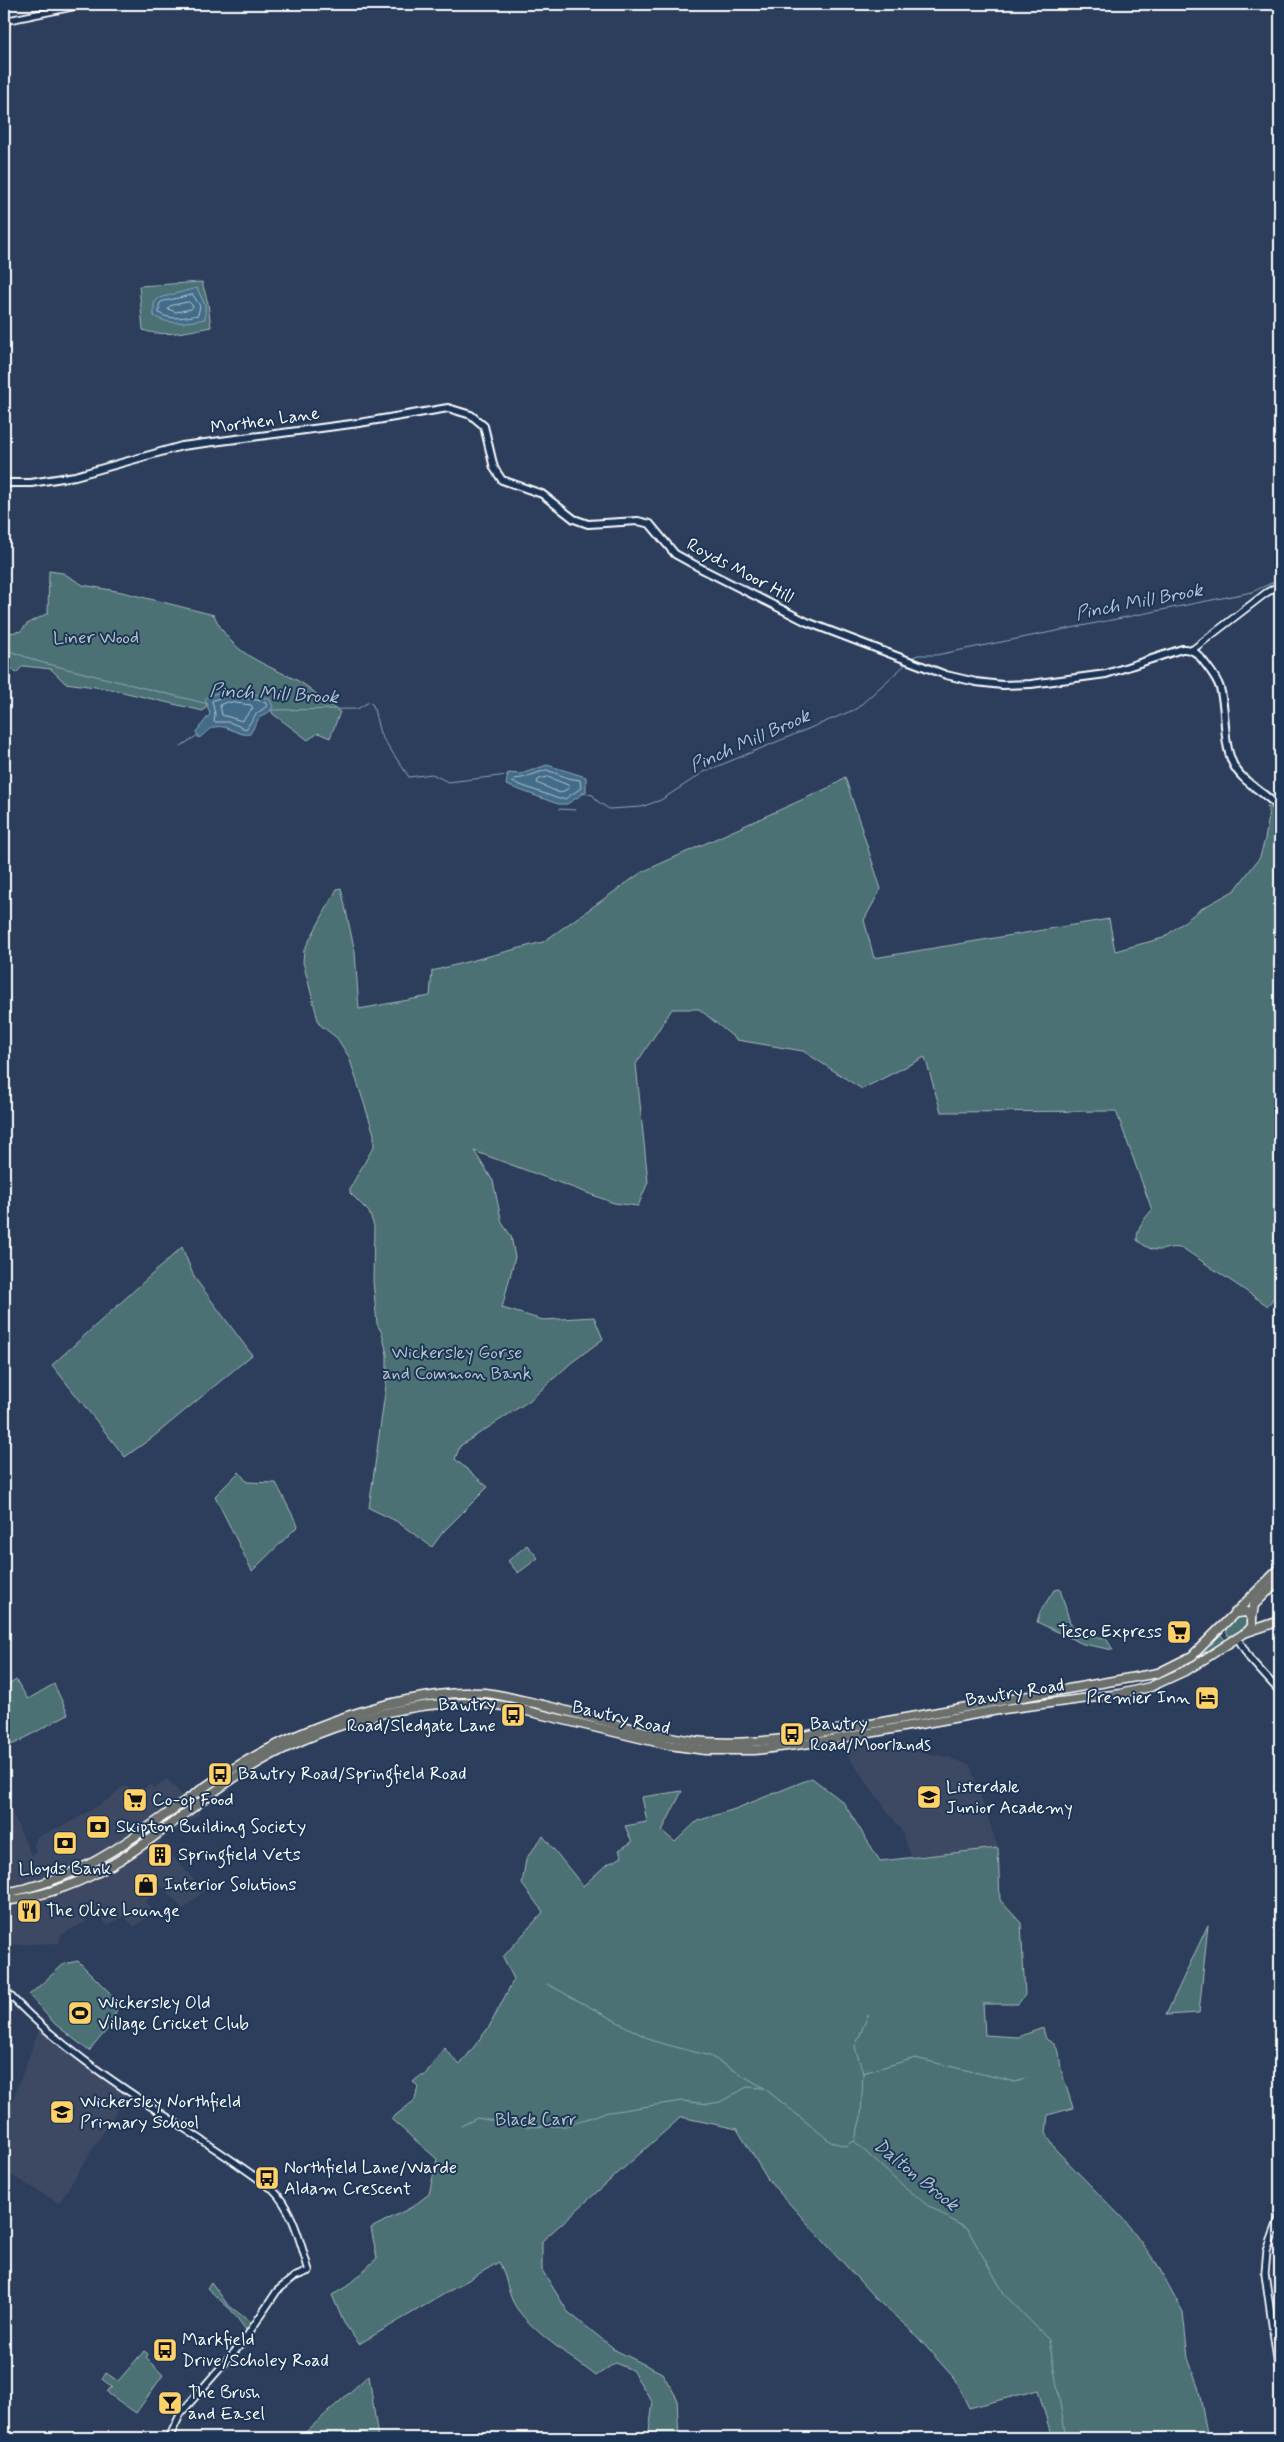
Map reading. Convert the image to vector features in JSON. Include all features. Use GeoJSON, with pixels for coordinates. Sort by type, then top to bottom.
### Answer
{"type":"FeatureCollection","features":[{"type":"Feature","properties":{"kind":"main road","name":"Morthen Lane"},"geometry":{"type":"LineString","coordinates":[[4,483],[31,483],[75,476],[182,446],[349,425],[444,408],[463,411],[476,418],[484,426],[494,468]]}},
{"type":"Feature","properties":{"kind":"main road","name":"Royds Moor Hill"},"geometry":{"type":"LineString","coordinates":[[494,468],[502,480],[542,494],[566,514],[580,522],[601,525],[638,521],[650,524],[675,554],[807,622],[908,661],[976,682],[1002,685],[1031,684],[1106,674],[1182,649],[1192,650]]}},
{"type":"Feature","properties":{"kind":"main road"},"geometry":{"type":"LineString","coordinates":[[1192,650],[1199,655],[1214,674],[1220,688],[1229,752],[1233,764],[1240,774],[1264,792],[1280,808]]}},
{"type":"Feature","properties":{"kind":"main road","name":"Bawtry Road"},"geometry":{"type":"LineString","coordinates":[[4,1893],[64,1877],[120,1848],[221,1776],[295,1736],[356,1713],[430,1696],[485,1693],[657,1734],[695,1741],[733,1743],[792,1738],[1098,1685],[1146,1676],[1166,1670],[1192,1656],[1280,1568]]}},
{"type":"Feature","properties":{"kind":"main road"},"geometry":{"type":"LineString","coordinates":[[1246,1632],[1252,1626],[1254,1605],[1280,1579]]}},
{"type":"Feature","properties":{"kind":"main road"},"geometry":{"type":"LineString","coordinates":[[1236,1613],[1247,1612],[1252,1619],[1262,1622],[1280,1621]]}},
{"type":"Feature","properties":{"kind":"main road","name":"Bawtry Road"},"geometry":{"type":"LineString","coordinates":[[4,1901],[49,1893],[103,1871],[129,1855],[240,1774],[333,1729],[374,1716],[412,1707],[451,1702],[495,1704],[676,1746],[706,1750],[755,1750],[819,1742],[1004,1709],[1102,1696],[1150,1687],[1189,1669],[1246,1632],[1280,1621]]}},
{"type":"Feature","properties":{"kind":"main road"},"geometry":{"type":"LineString","coordinates":[[1220,1630],[1234,1639]]}},
{"type":"Feature","properties":{"kind":"main road"},"geometry":{"type":"LineString","coordinates":[[1098,1685],[1096,1692],[1102,1696]]}},
{"type":"Feature","properties":{"kind":"main road"},"geometry":{"type":"LineString","coordinates":[[541,1705],[558,1712],[558,1718]]}},
{"type":"Feature","properties":{"kind":"main road"},"geometry":{"type":"LineString","coordinates":[[295,1736],[299,1744]]}},
{"type":"Feature","properties":{"kind":"street"},"geometry":{"type":"LineString","coordinates":[[4,21],[86,4]]}},
{"type":"Feature","properties":{"kind":"street"},"geometry":{"type":"LineString","coordinates":[[1192,650],[1266,593],[1280,585]]}},
{"type":"Feature","properties":{"kind":"street"},"geometry":{"type":"LineString","coordinates":[[1234,1639],[1280,1692]]}},
{"type":"Feature","properties":{"kind":"street"},"geometry":{"type":"LineString","coordinates":[[4,1989],[26,2013],[70,2048],[272,2189],[281,2198],[290,2214],[309,2270],[294,2277],[277,2292],[238,2348],[180,2413],[169,2438]]}},
{"type":"Feature","properties":{"kind":"street"},"geometry":{"type":"LineString","coordinates":[[1280,2216],[1267,2251],[1265,2273],[1280,2381]]}},
{"type":"Feature","properties":{"kind":"shaded area","name":"Listerdale Junior Academy"},"geometry":{"type":"Polygon","coordinates":[[[862,1742],[904,1744],[922,1753],[951,1757],[951,1759],[970,1765],[998,1848],[911,1856],[901,1830],[844,1751],[845,1744],[862,1742]]]}},
{"type":"Feature","properties":{"kind":"shaded area"},"geometry":{"type":"Polygon","coordinates":[[[167,1779],[200,1814],[159,1841],[204,1891],[183,1909],[162,1886],[145,1902],[154,1912],[134,1927],[124,1916],[107,1925],[90,1903],[76,1906],[87,1921],[61,1935],[59,1943],[4,1945],[4,1795],[31,1855],[36,1854],[34,1845],[37,1837],[71,1822],[109,1799],[123,1786],[132,1788],[138,1794],[149,1784],[154,1789],[167,1779]]]}},
{"type":"Feature","properties":{"kind":"shaded area","name":"Wickersley Northfield Primary School"},"geometry":{"type":"Polygon","coordinates":[[[39,2030],[128,2093],[59,2203],[4,2171],[4,2123],[39,2030]]]}},
{"type":"Feature","properties":{"kind":"green space"},"geometry":{"type":"Polygon","coordinates":[[[202,282],[208,303],[211,327],[168,334],[143,330],[139,286],[202,282]]]}},
{"type":"Feature","properties":{"kind":"green space","name":"Liner Wood"},"geometry":{"type":"Polygon","coordinates":[[[49,571],[63,573],[83,585],[122,592],[214,615],[221,629],[240,649],[251,657],[300,682],[340,712],[330,738],[318,733],[308,740],[273,714],[265,700],[210,700],[203,711],[110,689],[65,683],[51,669],[23,666],[16,673],[4,661],[4,634],[21,631],[27,624],[48,613],[49,571]]]}},
{"type":"Feature","properties":{"kind":"green space","name":"Wickersley Gorse and Common Bank"},"geometry":{"type":"Polygon","coordinates":[[[845,777],[881,889],[864,920],[874,958],[1109,919],[1115,951],[1163,938],[1201,909],[1235,890],[1260,857],[1269,816],[1267,807],[1280,811],[1280,1288],[1268,1306],[1184,1249],[1157,1250],[1145,1246],[1137,1240],[1140,1227],[1152,1210],[1116,1111],[941,1112],[925,1057],[862,1089],[803,1051],[737,1040],[699,1009],[672,1009],[636,1064],[648,1182],[638,1206],[614,1203],[474,1151],[493,1181],[502,1223],[511,1236],[515,1257],[502,1308],[543,1320],[594,1317],[603,1339],[571,1363],[529,1401],[460,1446],[455,1459],[488,1487],[443,1532],[432,1547],[396,1521],[369,1508],[387,1378],[387,1354],[382,1333],[377,1324],[373,1281],[374,1226],[369,1212],[350,1193],[350,1188],[374,1146],[374,1134],[349,1057],[337,1038],[319,1024],[303,962],[304,950],[337,889],[341,888],[355,952],[359,1009],[430,996],[432,971],[543,942],[642,872],[828,788],[845,777]]]}},
{"type":"Feature","properties":{"kind":"green space"},"geometry":{"type":"Polygon","coordinates":[[[182,1247],[194,1277],[252,1355],[153,1437],[125,1457],[52,1365],[182,1247]]]}},
{"type":"Feature","properties":{"kind":"green space"},"geometry":{"type":"Polygon","coordinates":[[[239,1472],[247,1482],[276,1483],[298,1526],[252,1571],[215,1496],[239,1472]]]}},
{"type":"Feature","properties":{"kind":"green space"},"geometry":{"type":"Polygon","coordinates":[[[527,1545],[538,1558],[518,1573],[508,1561],[527,1545]]]}},
{"type":"Feature","properties":{"kind":"green space"},"geometry":{"type":"Polygon","coordinates":[[[1060,1589],[1070,1623],[1082,1635],[1106,1638],[1113,1650],[1083,1644],[1037,1622],[1040,1612],[1054,1590],[1060,1589]]]}},
{"type":"Feature","properties":{"kind":"green space"},"geometry":{"type":"Polygon","coordinates":[[[1243,1616],[1248,1620],[1247,1628],[1235,1635],[1228,1636],[1226,1628],[1237,1617],[1243,1616]]]}},
{"type":"Feature","properties":{"kind":"green space"},"geometry":{"type":"Polygon","coordinates":[[[1220,1634],[1225,1640],[1211,1652],[1163,1679],[1161,1675],[1191,1660],[1220,1634]]]}},
{"type":"Feature","properties":{"kind":"green space"},"geometry":{"type":"Polygon","coordinates":[[[16,1680],[28,1699],[54,1684],[68,1714],[16,1743],[4,1747],[4,1688],[16,1680]]]}},
{"type":"Feature","properties":{"kind":"green space","name":"Black Carr"},"geometry":{"type":"Polygon","coordinates":[[[812,1778],[843,1802],[880,1861],[998,1848],[1000,1900],[1021,1923],[1025,1995],[1018,2004],[983,2004],[985,2035],[1018,2037],[1043,2028],[1046,2039],[1054,2044],[1059,2052],[1061,2070],[1073,2108],[1048,2115],[1046,2132],[1056,2150],[1126,2222],[1157,2264],[1183,2312],[1188,2358],[1198,2386],[1208,2438],[1052,2438],[1038,2390],[969,2408],[954,2378],[913,2332],[877,2300],[768,2180],[737,2129],[681,2117],[542,2241],[542,2270],[568,2312],[617,2351],[662,2373],[677,2398],[679,2438],[648,2438],[653,2403],[632,2370],[615,2363],[596,2376],[528,2322],[513,2302],[499,2262],[359,2344],[344,2323],[332,2295],[346,2287],[377,2258],[371,2228],[412,2207],[429,2194],[437,2159],[391,2119],[415,2100],[418,2086],[413,2082],[420,2076],[424,2076],[444,2048],[460,2065],[489,2027],[514,1979],[503,1957],[543,1912],[522,1884],[526,1859],[543,1836],[583,1886],[606,1865],[622,1857],[619,1850],[632,1842],[625,1826],[647,1822],[642,1797],[682,1791],[662,1831],[675,1842],[697,1821],[735,1809],[812,1778]]]}},
{"type":"Feature","properties":{"kind":"green space"},"geometry":{"type":"Polygon","coordinates":[[[200,1795],[202,1798],[135,1848],[94,1871],[89,1869],[131,1846],[200,1795]]]}},
{"type":"Feature","properties":{"kind":"green space"},"geometry":{"type":"Polygon","coordinates":[[[1208,1925],[1199,2013],[1166,2015],[1208,1925]]]}},
{"type":"Feature","properties":{"kind":"green space","name":"Wickersley Old Village Cricket Club"},"geometry":{"type":"Polygon","coordinates":[[[78,1961],[119,2002],[112,2024],[89,2051],[55,2024],[29,1995],[64,1964],[78,1961]]]}},
{"type":"Feature","properties":{"kind":"green space"},"geometry":{"type":"Polygon","coordinates":[[[211,2282],[228,2305],[252,2323],[246,2330],[231,2310],[207,2288],[211,2282]]]}},
{"type":"Feature","properties":{"kind":"green space"},"geometry":{"type":"Polygon","coordinates":[[[144,2351],[148,2354],[146,2358],[163,2375],[136,2413],[109,2394],[107,2391],[112,2387],[102,2379],[106,2373],[118,2381],[144,2351]]]}},
{"type":"Feature","properties":{"kind":"green space"},"geometry":{"type":"Polygon","coordinates":[[[369,2375],[378,2438],[299,2438],[369,2375]]]}},
{"type":"Feature","properties":{"kind":"water"},"geometry":{"type":"Polygon","coordinates":[[[197,288],[205,305],[205,319],[172,322],[154,316],[154,303],[159,298],[197,288]]]}},
{"type":"Feature","properties":{"kind":"water"},"geometry":{"type":"Polygon","coordinates":[[[227,691],[258,695],[270,700],[273,707],[259,718],[250,734],[217,727],[210,729],[199,738],[196,732],[210,714],[205,699],[210,695],[227,691]]]}},
{"type":"Feature","properties":{"kind":"water"},"geometry":{"type":"Polygon","coordinates":[[[547,765],[586,777],[586,792],[567,804],[558,804],[506,785],[508,773],[521,774],[547,765]]]}},
{"type":"Feature","properties":{"kind":"waterway","name":"Pinch Mill Brook"},"geometry":{"type":"LineString","coordinates":[[911,658],[918,655],[936,655],[1252,592],[1280,579]]}},
{"type":"Feature","properties":{"kind":"waterway","name":"Pinch Mill Brook"},"geometry":{"type":"LineString","coordinates":[[4,649],[40,662],[208,704]]}},
{"type":"Feature","properties":{"kind":"waterway","name":"Pinch Mill Brook"},"geometry":{"type":"LineString","coordinates":[[582,793],[593,795],[597,801],[609,809],[641,807],[661,800],[704,772],[856,709],[907,663]]}},
{"type":"Feature","properties":{"kind":"waterway","name":"Pinch Mill Brook"},"geometry":{"type":"LineString","coordinates":[[271,710],[357,709],[369,702],[373,705],[380,734],[409,777],[432,774],[448,782],[508,775]]}},
{"type":"Feature","properties":{"kind":"waterway"},"geometry":{"type":"LineString","coordinates":[[181,746],[198,735]]}},
{"type":"Feature","properties":{"kind":"waterway"},"geometry":{"type":"LineString","coordinates":[[559,809],[575,810]]}},
{"type":"Feature","properties":{"kind":"waterway"},"geometry":{"type":"LineString","coordinates":[[547,1984],[653,2041],[710,2056],[764,2088]]}},
{"type":"Feature","properties":{"kind":"waterway"},"geometry":{"type":"LineString","coordinates":[[855,2140],[861,2117],[863,2073],[855,2047],[868,2015]]}},
{"type":"Feature","properties":{"kind":"waterway"},"geometry":{"type":"LineString","coordinates":[[863,2073],[915,2058],[1016,2082],[1027,2078]]}},
{"type":"Feature","properties":{"kind":"waterway","name":"Dalton Brook"},"geometry":{"type":"LineString","coordinates":[[461,2126],[477,2118],[528,2127],[567,2126],[603,2113],[682,2101],[708,2104],[720,2102],[747,2087],[764,2088],[831,2142],[846,2146],[854,2141],[895,2179],[927,2205],[968,2230],[1005,2295],[1049,2340],[1066,2438]]}},
{"type":"Feature","properties":{"kind":"place","name":"Tesco Express"},"geometry":{"type":"Point","coordinates":[1179,1632]}},
{"type":"Feature","properties":{"kind":"place","name":"Premier Inn"},"geometry":{"type":"Point","coordinates":[1207,1698]}},
{"type":"Feature","properties":{"kind":"place","name":"Bawtry Road/Sledgate Lane"},"geometry":{"type":"Point","coordinates":[513,1715]}},
{"type":"Feature","properties":{"kind":"place","name":"Bawtry Road/Moorlands"},"geometry":{"type":"Point","coordinates":[792,1734]}},
{"type":"Feature","properties":{"kind":"place","name":"Bawtry Road/Springfield Road"},"geometry":{"type":"Point","coordinates":[220,1774]}},
{"type":"Feature","properties":{"kind":"place","name":"Listerdale Junior Academy"},"geometry":{"type":"Point","coordinates":[929,1797]}},
{"type":"Feature","properties":{"kind":"place","name":"Co-op Food"},"geometry":{"type":"Point","coordinates":[135,1800]}},
{"type":"Feature","properties":{"kind":"place","name":"Skipton Building Society"},"geometry":{"type":"Point","coordinates":[98,1827]}},
{"type":"Feature","properties":{"kind":"place","name":"Lloyds Bank"},"geometry":{"type":"Point","coordinates":[65,1843]}},
{"type":"Feature","properties":{"kind":"place","name":"Springfield Vets"},"geometry":{"type":"Point","coordinates":[160,1855]}},
{"type":"Feature","properties":{"kind":"place","name":"Interior Solutions"},"geometry":{"type":"Point","coordinates":[146,1885]}},
{"type":"Feature","properties":{"kind":"place","name":"The Olive Lounge"},"geometry":{"type":"Point","coordinates":[29,1911]}},
{"type":"Feature","properties":{"kind":"place","name":"Wickersley Old Village Cricket Club"},"geometry":{"type":"Point","coordinates":[80,2013]}},
{"type":"Feature","properties":{"kind":"place","name":"Wickersley Northfield Primary School"},"geometry":{"type":"Point","coordinates":[62,2112]}},
{"type":"Feature","properties":{"kind":"place","name":"Northfield Lane/Warde Aldam Crescent"},"geometry":{"type":"Point","coordinates":[267,2178]}},
{"type":"Feature","properties":{"kind":"place","name":"Markfield Drive/Scholey Road"},"geometry":{"type":"Point","coordinates":[165,2350]}},
{"type":"Feature","properties":{"kind":"place","name":"The Brush and Easel"},"geometry":{"type":"Point","coordinates":[170,2403]}}]}
